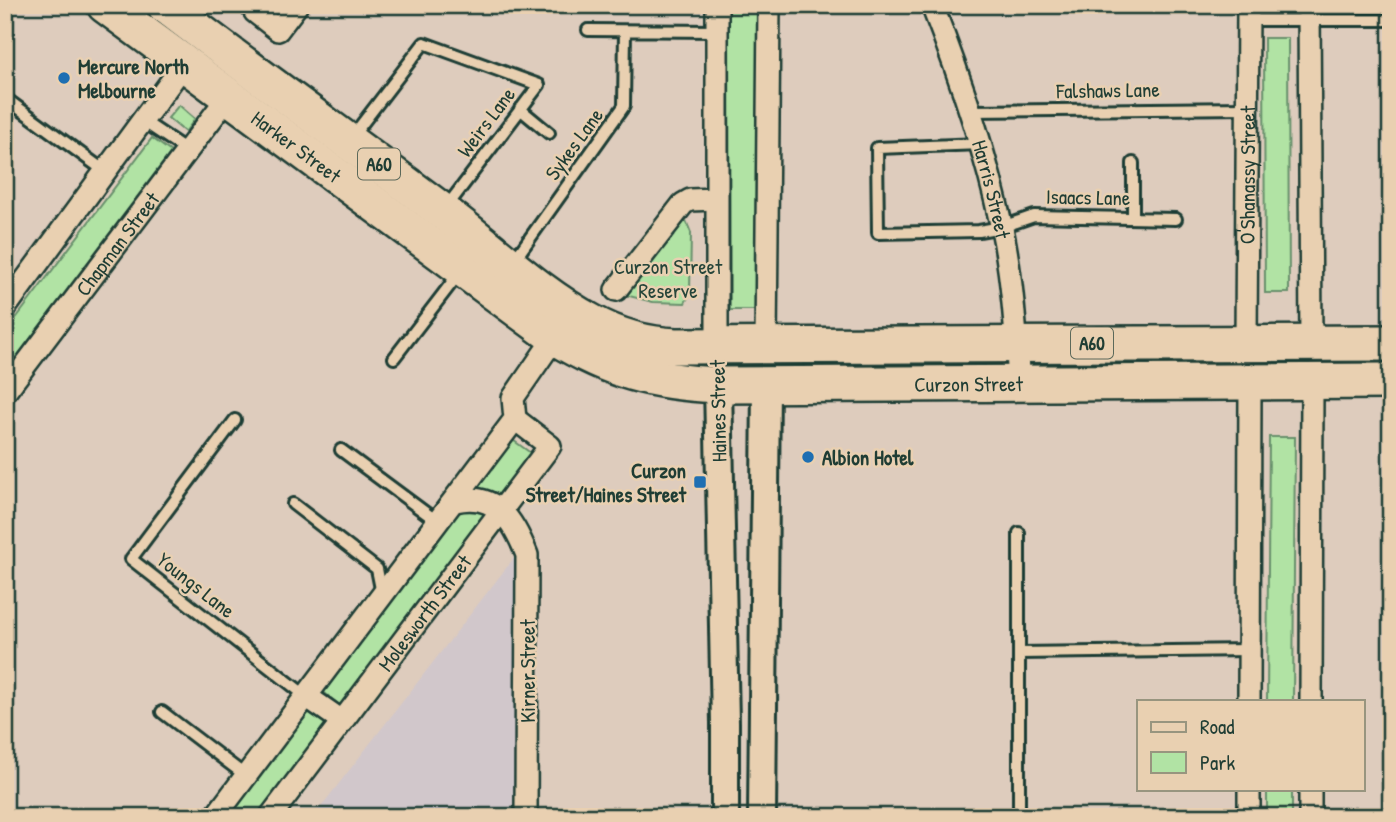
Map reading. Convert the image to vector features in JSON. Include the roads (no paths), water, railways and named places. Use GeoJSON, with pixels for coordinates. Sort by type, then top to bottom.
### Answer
{"type":"FeatureCollection","features":[{"type":"Feature","properties":{"kind":"highway","name":"Harker Street"},"geometry":{"type":"LineString","coordinates":[[105,5],[555,337]]}},
{"type":"Feature","properties":{"kind":"highway","name":"Harker Street"},"geometry":{"type":"LineString","coordinates":[[166,6],[564,305],[593,323]]}},
{"type":"Feature","properties":{"kind":"highway"},"geometry":{"type":"LineString","coordinates":[[144,35],[166,6]]}},
{"type":"Feature","properties":{"kind":"highway"},"geometry":{"type":"LineString","coordinates":[[424,240],[443,212]]}},
{"type":"Feature","properties":{"kind":"highway","name":"Curzon Street"},"geometry":{"type":"LineString","coordinates":[[593,323],[622,336],[651,344],[717,346],[1391,343]]}},
{"type":"Feature","properties":{"kind":"highway","name":"Curzon Street"},"geometry":{"type":"LineString","coordinates":[[555,337],[591,358],[626,372],[668,381],[718,385],[1391,381]]}},
{"type":"Feature","properties":{"kind":"highway"},"geometry":{"type":"LineString","coordinates":[[766,345],[766,385]]}},
{"type":"Feature","properties":{"kind":"highway","name":"Haines Street"},"geometry":{"type":"LineString","coordinates":[[717,346],[718,385]]}},
{"type":"Feature","properties":{"kind":"street"},"geometry":{"type":"LineString","coordinates":[[251,5],[255,12],[278,30],[297,5]]}},
{"type":"Feature","properties":{"kind":"street","name":"Haines Street"},"geometry":{"type":"LineString","coordinates":[[717,346],[718,5]]}},
{"type":"Feature","properties":{"kind":"street"},"geometry":{"type":"LineString","coordinates":[[766,345],[769,5]]}},
{"type":"Feature","properties":{"kind":"street","name":"Harris Street"},"geometry":{"type":"LineString","coordinates":[[932,5],[981,144],[1002,227],[1017,344],[1019,383]]}},
{"type":"Feature","properties":{"kind":"street","name":"O'Shanassy Street"},"geometry":{"type":"LineString","coordinates":[[1246,343],[1248,13]]}},
{"type":"Feature","properties":{"kind":"street"},"geometry":{"type":"LineString","coordinates":[[1309,13],[1311,343]]}},
{"type":"Feature","properties":{"kind":"street"},"geometry":{"type":"LineString","coordinates":[[5,307],[184,64]]}},
{"type":"Feature","properties":{"kind":"street","name":"Chapman Street"},"geometry":{"type":"LineString","coordinates":[[5,392],[228,97]]}},
{"type":"Feature","properties":{"kind":"street"},"geometry":{"type":"LineString","coordinates":[[616,290],[683,204],[690,200],[716,199]]}},
{"type":"Feature","properties":{"kind":"street","name":"Molesworth Street"},"geometry":{"type":"LineString","coordinates":[[215,817],[515,419],[513,398],[555,337]]}},
{"type":"Feature","properties":{"kind":"street"},"geometry":{"type":"LineString","coordinates":[[1311,700],[1312,381]]}},
{"type":"Feature","properties":{"kind":"street"},"geometry":{"type":"LineString","coordinates":[[1249,700],[1250,382]]}},
{"type":"Feature","properties":{"kind":"street","name":"Haines Street"},"geometry":{"type":"LineString","coordinates":[[718,385],[725,817]]}},
{"type":"Feature","properties":{"kind":"street"},"geometry":{"type":"LineString","coordinates":[[762,817],[766,385]]}},
{"type":"Feature","properties":{"kind":"street","name":"Molesworth Street"},"geometry":{"type":"LineString","coordinates":[[270,817],[550,446],[515,419]]}},
{"type":"Feature","properties":{"kind":"street"},"geometry":{"type":"LineString","coordinates":[[455,501],[480,500],[501,511]]}},
{"type":"Feature","properties":{"kind":"street","name":"Kirner Street"},"geometry":{"type":"LineString","coordinates":[[501,511],[516,527],[527,555],[526,817]]}},
{"type":"Feature","properties":{"kind":"street"},"geometry":{"type":"LineString","coordinates":[[306,696],[342,721]]}},
{"type":"Feature","properties":{"kind":"street"},"geometry":{"type":"LineString","coordinates":[[1249,790],[1250,817]]}},
{"type":"Feature","properties":{"kind":"street"},"geometry":{"type":"LineString","coordinates":[[1310,790],[1310,817]]}},
{"type":"Feature","properties":{"kind":"lane"},"geometry":{"type":"LineString","coordinates":[[1248,13],[1309,13],[1391,20]]}},
{"type":"Feature","properties":{"kind":"lane"},"geometry":{"type":"LineString","coordinates":[[588,30],[717,31]]}},
{"type":"Feature","properties":{"kind":"lane","name":"Sykes Lane"},"geometry":{"type":"LineString","coordinates":[[511,265],[624,106],[625,31]]}},
{"type":"Feature","properties":{"kind":"lane","name":"Weirs Lane"},"geometry":{"type":"LineString","coordinates":[[349,142],[424,43],[538,85],[443,212]]}},
{"type":"Feature","properties":{"kind":"lane"},"geometry":{"type":"LineString","coordinates":[[5,98],[106,172]]}},
{"type":"Feature","properties":{"kind":"lane","name":"Falshaws Lane"},"geometry":{"type":"LineString","coordinates":[[969,111],[1247,108]]}},
{"type":"Feature","properties":{"kind":"lane"},"geometry":{"type":"LineString","coordinates":[[520,109],[549,133]]}},
{"type":"Feature","properties":{"kind":"lane"},"geometry":{"type":"LineString","coordinates":[[143,121],[188,151]]}},
{"type":"Feature","properties":{"kind":"lane","name":"Isaacs Lane"},"geometry":{"type":"LineString","coordinates":[[981,144],[877,148],[878,233],[979,230],[1002,227],[1034,216],[1176,219]]}},
{"type":"Feature","properties":{"kind":"lane"},"geometry":{"type":"LineString","coordinates":[[1133,163],[1133,216]]}},
{"type":"Feature","properties":{"kind":"lane"},"geometry":{"type":"LineString","coordinates":[[394,358],[462,270]]}},
{"type":"Feature","properties":{"kind":"lane","name":"Youngs Lane"},"geometry":{"type":"LineString","coordinates":[[235,420],[131,559],[306,696]]}},
{"type":"Feature","properties":{"kind":"lane"},"geometry":{"type":"LineString","coordinates":[[341,450],[438,522]]}},
{"type":"Feature","properties":{"kind":"lane"},"geometry":{"type":"LineString","coordinates":[[293,504],[377,569],[382,596]]}},
{"type":"Feature","properties":{"kind":"lane"},"geometry":{"type":"LineString","coordinates":[[1019,533],[1019,817]]}},
{"type":"Feature","properties":{"kind":"lane"},"geometry":{"type":"LineString","coordinates":[[1019,653],[1249,650]]}},
{"type":"Feature","properties":{"kind":"lane"},"geometry":{"type":"LineString","coordinates":[[162,712],[246,776]]}},
{"type":"Feature","properties":{"kind":"place","name":"Mercure North Melbourne"},"geometry":{"type":"Point","coordinates":[64,78]}},
{"type":"Feature","properties":{"kind":"place","name":"Albion Hotel"},"geometry":{"type":"Point","coordinates":[808,457]}},
{"type":"Feature","properties":{"kind":"place","name":"Curzon Street/Haines Street"},"geometry":{"type":"Point","coordinates":[700,482]}},
{"type":"Feature","properties":{"kind":"park label","name":"Curzon Street Reserve"},"geometry":{"type":"Point","coordinates":[668,278]}}]}
